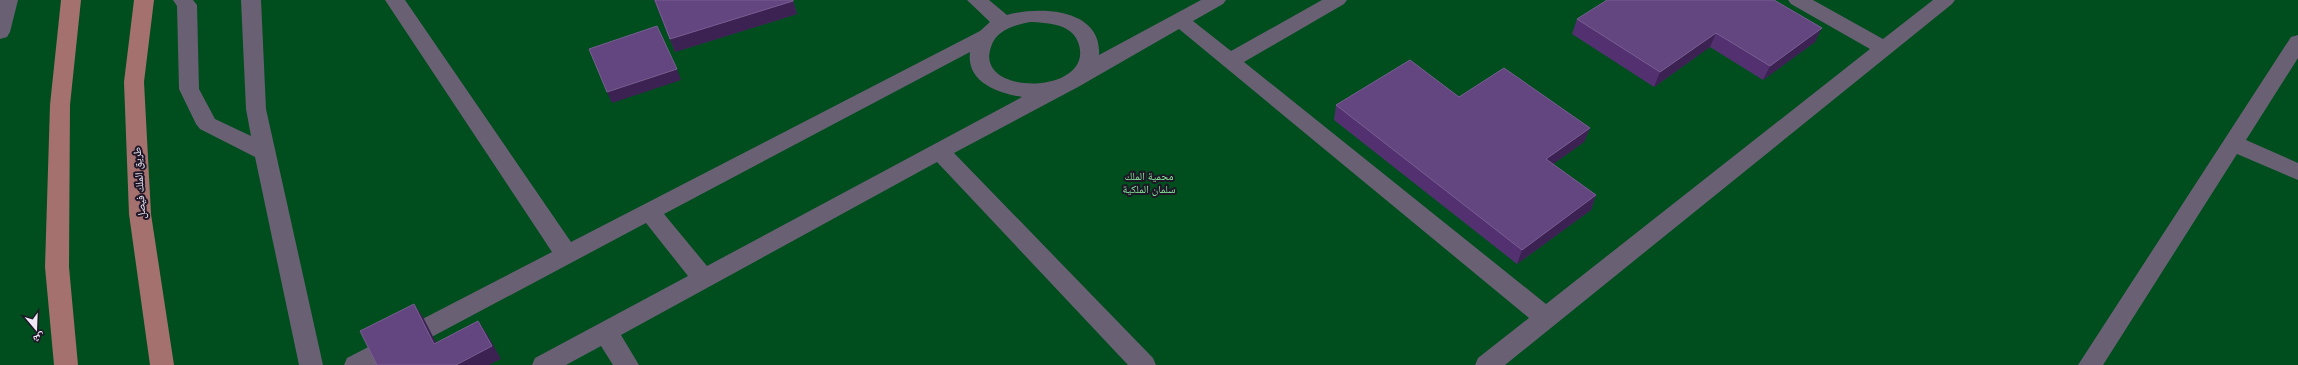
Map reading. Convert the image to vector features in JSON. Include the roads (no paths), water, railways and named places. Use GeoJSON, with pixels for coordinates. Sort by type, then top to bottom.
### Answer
{"type":"FeatureCollection","features":[{"type":"Feature","properties":{"kind":"main road"},"geometry":{"type":"LineString","coordinates":[[66,365],[57,260],[60,104],[71,0]]}},
{"type":"Feature","properties":{"kind":"main road","name":"طريق الملك فيصل"},"geometry":{"type":"LineString","coordinates":[[144,0],[134,82],[134,98],[140,214],[162,365]]}},
{"type":"Feature","properties":{"kind":"street"},"geometry":{"type":"LineString","coordinates":[[0,32],[8,0]]}},
{"type":"Feature","properties":{"kind":"street"},"geometry":{"type":"LineString","coordinates":[[183,0],[187,5],[189,89],[208,124],[265,152]]}},
{"type":"Feature","properties":{"kind":"street"},"geometry":{"type":"LineString","coordinates":[[251,0],[256,109],[311,365]]}},
{"type":"Feature","properties":{"kind":"street"},"geometry":{"type":"LineString","coordinates":[[396,0],[567,255]]}},
{"type":"Feature","properties":{"kind":"street"},"geometry":{"type":"LineString","coordinates":[[977,0],[1008,21],[1030,16],[1048,16],[1065,21],[1079,29],[1087,39],[1090,52],[1087,65],[1069,81],[1045,90],[1026,91],[1008,88],[994,82],[983,72],[978,60],[979,48],[985,36]]}},
{"type":"Feature","properties":{"kind":"street"},"geometry":{"type":"LineString","coordinates":[[356,365],[985,36],[996,27],[1051,0]]}},
{"type":"Feature","properties":{"kind":"street"},"geometry":{"type":"LineString","coordinates":[[544,365],[940,152],[1216,0]]}},
{"type":"Feature","properties":{"kind":"street"},"geometry":{"type":"LineString","coordinates":[[1230,61],[1337,0]]}},
{"type":"Feature","properties":{"kind":"street"},"geometry":{"type":"LineString","coordinates":[[1798,0],[1884,48]]}},
{"type":"Feature","properties":{"kind":"street"},"geometry":{"type":"LineString","coordinates":[[1488,365],[1945,0]]}},
{"type":"Feature","properties":{"kind":"street"},"geometry":{"type":"LineString","coordinates":[[1180,20],[1546,318]]}},
{"type":"Feature","properties":{"kind":"street"},"geometry":{"type":"LineString","coordinates":[[2090,365],[2298,42]]}},
{"type":"Feature","properties":{"kind":"street"},"geometry":{"type":"LineString","coordinates":[[2233,142],[2298,172]]}},
{"type":"Feature","properties":{"kind":"street"},"geometry":{"type":"LineString","coordinates":[[940,152],[1144,365]]}},
{"type":"Feature","properties":{"kind":"street"},"geometry":{"type":"LineString","coordinates":[[650,212],[704,279]]}},
{"type":"Feature","properties":{"kind":"street"},"geometry":{"type":"LineString","coordinates":[[605,332],[627,365]]}},
{"type":"Feature","properties":{"kind":"park label","name":"محمية الملك سلمان الملكية"},"geometry":{"type":"Point","coordinates":[1149,182]}}]}
